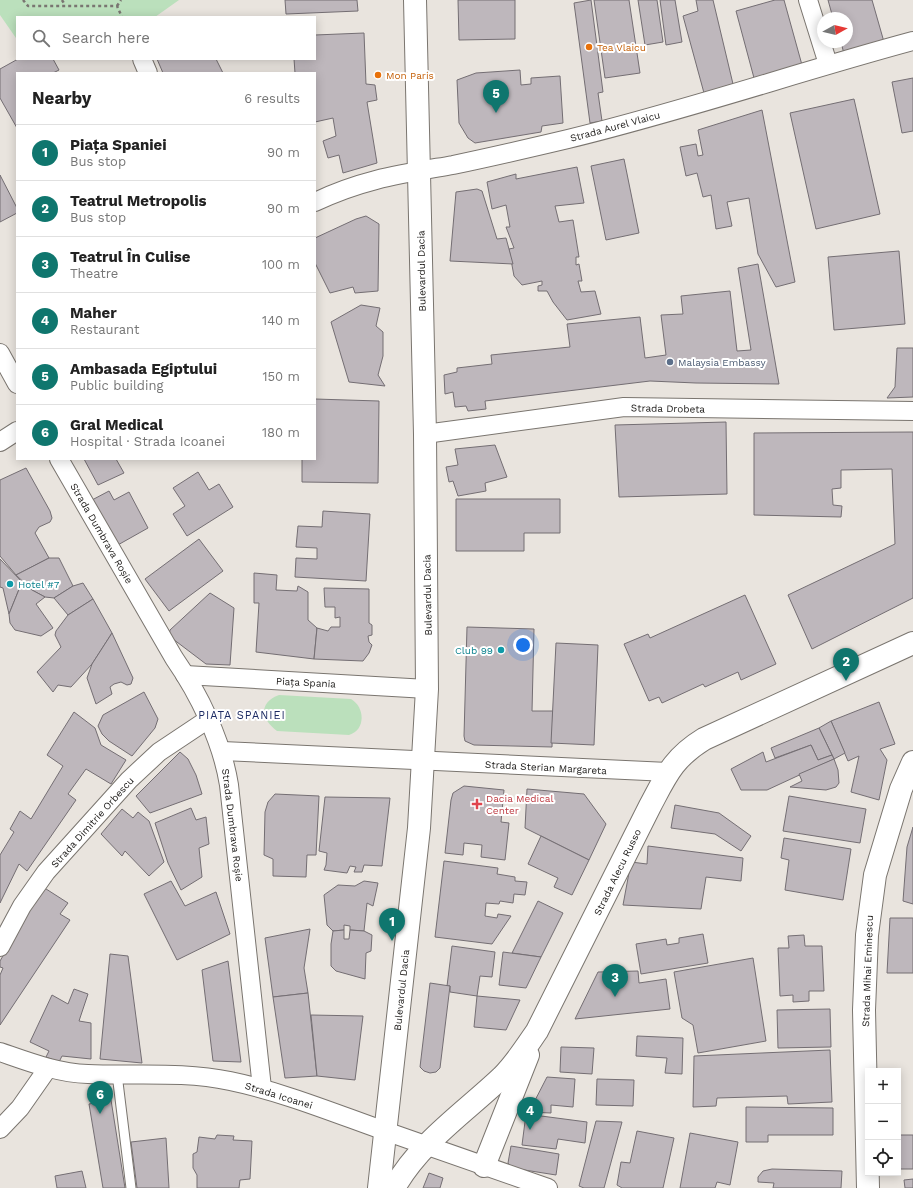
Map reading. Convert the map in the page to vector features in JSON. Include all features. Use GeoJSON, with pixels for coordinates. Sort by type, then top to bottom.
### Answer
{"type":"FeatureCollection","features":[{"type":"Feature","properties":{"kind":"main road","name":"Bulevardul Dacia"},"geometry":{"type":"LineString","coordinates":[[379,1188],[418,836],[424,761],[427,689],[425,434],[415,0]]}},
{"type":"Feature","properties":{"kind":"main road","name":"Strada Alecu Russo"},"geometry":{"type":"LineString","coordinates":[[394,1188],[414,1158],[426,1144],[502,1077],[520,1056],[537,1031],[668,772],[682,754],[704,739],[913,643]]}},
{"type":"Feature","properties":{"kind":"main road","name":"Strada Mihai Eminescu"},"geometry":{"type":"LineString","coordinates":[[868,1188],[864,1010],[867,935],[876,875],[901,789],[913,762]]}},
{"type":"Feature","properties":{"kind":"main road"},"geometry":{"type":"LineString","coordinates":[[484,1166],[537,1031]]}},
{"type":"Feature","properties":{"kind":"street"},"geometry":{"type":"LineString","coordinates":[[808,0],[828,64]]}},
{"type":"Feature","properties":{"kind":"street","name":"Strada Aurel Vlaicu"},"geometry":{"type":"LineString","coordinates":[[316,202],[337,192],[380,178],[418,170],[453,165],[626,125],[828,64],[913,41]]}},
{"type":"Feature","properties":{"kind":"street"},"geometry":{"type":"LineString","coordinates":[[142,60],[148,72]]}},
{"type":"Feature","properties":{"kind":"street"},"geometry":{"type":"LineString","coordinates":[[7,353],[16,381]]}},
{"type":"Feature","properties":{"kind":"street","name":"Strada Drobeta"},"geometry":{"type":"LineString","coordinates":[[425,434],[624,407],[913,411]]}},
{"type":"Feature","properties":{"kind":"street"},"geometry":{"type":"LineString","coordinates":[[0,442],[16,432]]}},
{"type":"Feature","properties":{"kind":"street","name":"Strada Dumbrava Roșie"},"geometry":{"type":"LineString","coordinates":[[60,460],[185,675],[222,751],[230,785],[262,1088]]}},
{"type":"Feature","properties":{"kind":"street","name":"Piața Spania"},"geometry":{"type":"LineString","coordinates":[[185,675],[427,689]]}},
{"type":"Feature","properties":{"kind":"street","name":"Strada Dimitrie Orbescu"},"geometry":{"type":"LineString","coordinates":[[0,947],[22,906],[46,872],[129,780],[159,752],[207,720]]}},
{"type":"Feature","properties":{"kind":"street"},"geometry":{"type":"LineString","coordinates":[[222,751],[424,761]]}},
{"type":"Feature","properties":{"kind":"street","name":"Strada Sterian Margareta"},"geometry":{"type":"LineString","coordinates":[[424,761],[668,772]]}},
{"type":"Feature","properties":{"kind":"street","name":"Strada Icoanei"},"geometry":{"type":"LineString","coordinates":[[0,1052],[48,1068],[87,1074],[196,1076],[228,1080],[262,1088],[426,1144],[548,1188]]}},
{"type":"Feature","properties":{"kind":"street"},"geometry":{"type":"LineString","coordinates":[[0,1129],[20,1108],[48,1068]]}},
{"type":"Feature","properties":{"kind":"lane"},"geometry":{"type":"LineString","coordinates":[[117,1074],[131,1188]]}},
{"type":"Feature","properties":{"kind":"path"},"geometry":{"type":"LineString","coordinates":[[22,0],[28,6],[117,6]]}},
{"type":"Feature","properties":{"kind":"path"},"geometry":{"type":"LineString","coordinates":[[62,0],[66,5]]}},
{"type":"Feature","properties":{"kind":"path"},"geometry":{"type":"LineString","coordinates":[[117,6],[121,0]]}},
{"type":"Feature","properties":{"kind":"path"},"geometry":{"type":"LineString","coordinates":[[117,6],[122,16]]}},
{"type":"Feature","properties":{"kind":"green space"},"geometry":{"type":"Polygon","coordinates":[[[0,0],[179,0],[156,16],[16,16],[16,38],[0,15],[0,0]]]}},
{"type":"Feature","properties":{"kind":"green space"},"geometry":{"type":"Polygon","coordinates":[[[279,695],[351,699],[359,707],[362,718],[361,724],[355,732],[349,735],[277,731],[268,721],[264,712],[268,702],[272,698],[279,695]]]}},
{"type":"Feature","properties":{"kind":"building"},"geometry":{"type":"Polygon","coordinates":[[[285,0],[357,0],[358,11],[286,14],[285,0]]]}},
{"type":"Feature","properties":{"kind":"building"},"geometry":{"type":"Polygon","coordinates":[[[458,0],[515,0],[515,39],[459,40],[458,0]]]}},
{"type":"Feature","properties":{"kind":"building","name":"Tea Vlaicu"},"geometry":{"type":"Polygon","coordinates":[[[591,0],[603,92],[598,93],[602,121],[590,123],[574,3],[591,0]]]}},
{"type":"Feature","properties":{"kind":"building"},"geometry":{"type":"Polygon","coordinates":[[[594,0],[629,0],[640,73],[605,78],[594,0]]]}},
{"type":"Feature","properties":{"kind":"building"},"geometry":{"type":"Polygon","coordinates":[[[638,0],[657,0],[663,42],[645,45],[638,0]]]}},
{"type":"Feature","properties":{"kind":"building"},"geometry":{"type":"Polygon","coordinates":[[[660,0],[675,0],[682,42],[666,45],[660,0]]]}},
{"type":"Feature","properties":{"kind":"building"},"geometry":{"type":"Polygon","coordinates":[[[696,0],[713,0],[733,84],[704,93],[683,16],[698,11],[696,0]]]}},
{"type":"Feature","properties":{"kind":"building"},"geometry":{"type":"Polygon","coordinates":[[[775,0],[784,0],[802,65],[754,78],[736,11],[775,0]]]}},
{"type":"Feature","properties":{"kind":"building"},"geometry":{"type":"Polygon","coordinates":[[[828,0],[872,0],[884,42],[844,54],[842,48],[853,48],[853,12],[831,12],[828,0]]]}},
{"type":"Feature","properties":{"kind":"building"},"geometry":{"type":"Polygon","coordinates":[[[364,33],[366,84],[375,85],[377,100],[367,102],[377,163],[343,173],[339,155],[328,158],[323,141],[336,136],[333,118],[316,122],[316,72],[295,72],[294,60],[316,60],[316,35],[364,33]]]}},
{"type":"Feature","properties":{"kind":"building"},"geometry":{"type":"Polygon","coordinates":[[[16,60],[54,60],[59,70],[55,72],[16,72],[16,126],[0,98],[0,69],[16,60]]]}},
{"type":"Feature","properties":{"kind":"building"},"geometry":{"type":"Polygon","coordinates":[[[157,60],[216,60],[222,72],[163,72],[157,60]]]}},
{"type":"Feature","properties":{"kind":"building"},"geometry":{"type":"Polygon","coordinates":[[[520,70],[521,85],[531,84],[531,78],[560,76],[563,123],[542,126],[541,132],[475,143],[468,138],[459,123],[457,80],[476,73],[520,70]]]}},
{"type":"Feature","properties":{"kind":"building"},"geometry":{"type":"Polygon","coordinates":[[[913,78],[913,131],[902,133],[892,82],[913,78]]]}},
{"type":"Feature","properties":{"kind":"building"},"geometry":{"type":"Polygon","coordinates":[[[854,99],[880,214],[816,229],[790,113],[854,99]]]}},
{"type":"Feature","properties":{"kind":"building"},"geometry":{"type":"Polygon","coordinates":[[[762,110],[795,282],[776,287],[758,254],[749,198],[727,202],[732,226],[716,229],[711,195],[703,197],[697,173],[686,176],[680,147],[696,144],[698,156],[703,155],[698,130],[762,110]]]}},
{"type":"Feature","properties":{"kind":"building"},"geometry":{"type":"Polygon","coordinates":[[[624,159],[639,233],[606,240],[591,166],[624,159]]]}},
{"type":"Feature","properties":{"kind":"building"},"geometry":{"type":"Polygon","coordinates":[[[577,167],[584,203],[555,206],[559,222],[573,220],[579,257],[576,257],[576,265],[579,264],[582,281],[578,281],[581,292],[595,291],[601,314],[567,320],[553,302],[547,291],[538,291],[538,286],[542,285],[542,281],[522,285],[514,276],[509,249],[514,248],[506,227],[510,227],[506,205],[492,209],[487,182],[516,174],[516,179],[577,167]]]}},
{"type":"Feature","properties":{"kind":"building"},"geometry":{"type":"Polygon","coordinates":[[[0,175],[16,206],[16,214],[0,222],[0,175]]]}},
{"type":"Feature","properties":{"kind":"building"},"geometry":{"type":"Polygon","coordinates":[[[477,189],[482,191],[497,239],[506,238],[513,264],[450,261],[456,192],[477,189]]]}},
{"type":"Feature","properties":{"kind":"building"},"geometry":{"type":"Polygon","coordinates":[[[366,216],[379,224],[378,291],[355,293],[353,287],[330,293],[316,265],[316,238],[356,219],[366,216]]]}},
{"type":"Feature","properties":{"kind":"building"},"geometry":{"type":"Polygon","coordinates":[[[899,251],[905,324],[834,330],[828,257],[899,251]]]}},
{"type":"Feature","properties":{"kind":"building"},"geometry":{"type":"Polygon","coordinates":[[[758,264],[779,384],[650,381],[485,401],[486,409],[468,411],[466,406],[455,407],[453,392],[445,394],[444,375],[457,372],[457,368],[492,364],[491,355],[570,347],[567,324],[640,317],[645,358],[666,355],[661,315],[683,314],[681,296],[730,291],[737,351],[751,350],[738,268],[758,264]]]}},
{"type":"Feature","properties":{"kind":"building"},"geometry":{"type":"Polygon","coordinates":[[[361,305],[380,308],[376,326],[383,332],[383,356],[378,375],[385,386],[349,382],[331,322],[361,305]]]}},
{"type":"Feature","properties":{"kind":"building"},"geometry":{"type":"Polygon","coordinates":[[[897,348],[913,348],[913,397],[887,398],[895,387],[897,348]]]}},
{"type":"Feature","properties":{"kind":"building"},"geometry":{"type":"Polygon","coordinates":[[[316,399],[379,401],[378,483],[302,482],[302,460],[316,460],[316,399]]]}},
{"type":"Feature","properties":{"kind":"building"},"geometry":{"type":"Polygon","coordinates":[[[726,422],[727,494],[619,497],[615,425],[726,422]]]}},
{"type":"Feature","properties":{"kind":"building"},"geometry":{"type":"Polygon","coordinates":[[[913,432],[913,598],[812,649],[788,595],[895,544],[892,469],[841,470],[841,488],[832,489],[833,505],[842,506],[841,517],[754,515],[754,433],[913,432]]]}},
{"type":"Feature","properties":{"kind":"building"},"geometry":{"type":"Polygon","coordinates":[[[495,445],[507,477],[485,483],[486,491],[458,496],[453,481],[449,482],[446,467],[458,465],[455,449],[495,445]]]}},
{"type":"Feature","properties":{"kind":"building"},"geometry":{"type":"Polygon","coordinates":[[[85,460],[117,460],[124,473],[98,485],[85,460]]]}},
{"type":"Feature","properties":{"kind":"building"},"geometry":{"type":"Polygon","coordinates":[[[26,468],[50,511],[52,518],[50,522],[39,527],[35,533],[49,558],[16,575],[0,556],[0,480],[26,468]]]}},
{"type":"Feature","properties":{"kind":"building"},"geometry":{"type":"Polygon","coordinates":[[[198,472],[209,490],[219,484],[233,507],[187,536],[173,514],[185,506],[173,488],[198,472]]]}},
{"type":"Feature","properties":{"kind":"building"},"geometry":{"type":"Polygon","coordinates":[[[109,491],[114,500],[129,492],[148,528],[116,546],[92,500],[109,491]]]}},
{"type":"Feature","properties":{"kind":"building"},"geometry":{"type":"Polygon","coordinates":[[[456,499],[560,499],[560,533],[524,533],[524,551],[456,551],[456,499]]]}},
{"type":"Feature","properties":{"kind":"building"},"geometry":{"type":"Polygon","coordinates":[[[323,511],[370,514],[366,581],[295,577],[296,558],[317,559],[317,548],[296,547],[298,526],[322,527],[323,511]]]}},
{"type":"Feature","properties":{"kind":"building"},"geometry":{"type":"Polygon","coordinates":[[[199,539],[223,571],[169,611],[145,579],[199,539]]]}},
{"type":"Feature","properties":{"kind":"building"},"geometry":{"type":"Polygon","coordinates":[[[49,558],[59,558],[73,586],[54,598],[45,597],[32,590],[16,575],[49,558]]]}},
{"type":"Feature","properties":{"kind":"building","name":"Hotel #7"},"geometry":{"type":"Polygon","coordinates":[[[0,559],[22,582],[9,614],[3,588],[0,587],[0,559]]]}},
{"type":"Feature","properties":{"kind":"building"},"geometry":{"type":"Polygon","coordinates":[[[254,573],[277,575],[276,590],[297,591],[298,586],[308,592],[308,620],[317,628],[314,659],[256,652],[259,603],[254,603],[254,573]]]}},
{"type":"Feature","properties":{"kind":"building"},"geometry":{"type":"Polygon","coordinates":[[[22,582],[32,590],[45,597],[36,604],[53,628],[41,636],[15,630],[10,623],[9,614],[22,582]]]}},
{"type":"Feature","properties":{"kind":"building"},"geometry":{"type":"Polygon","coordinates":[[[83,583],[93,599],[68,615],[54,598],[73,586],[83,583]]]}},
{"type":"Feature","properties":{"kind":"building"},"geometry":{"type":"Polygon","coordinates":[[[324,588],[369,589],[369,623],[372,625],[372,635],[368,636],[369,642],[372,645],[369,653],[363,661],[314,659],[317,628],[328,631],[331,627],[340,627],[340,617],[335,618],[335,607],[325,607],[324,588]]]}},
{"type":"Feature","properties":{"kind":"building"},"geometry":{"type":"Polygon","coordinates":[[[210,593],[234,608],[230,665],[206,664],[169,636],[170,630],[210,593]]]}},
{"type":"Feature","properties":{"kind":"building"},"geometry":{"type":"Polygon","coordinates":[[[745,595],[776,664],[741,680],[738,672],[705,687],[703,684],[662,703],[659,697],[649,701],[624,644],[648,634],[650,638],[745,595]]]}},
{"type":"Feature","properties":{"kind":"building"},"geometry":{"type":"Polygon","coordinates":[[[93,599],[112,633],[92,664],[71,687],[58,685],[53,692],[37,672],[61,647],[55,635],[56,631],[68,615],[93,599]]]}},
{"type":"Feature","properties":{"kind":"building"},"geometry":{"type":"Polygon","coordinates":[[[467,627],[534,629],[532,711],[553,711],[552,747],[474,745],[465,741],[467,627]]]}},
{"type":"Feature","properties":{"kind":"building"},"geometry":{"type":"Polygon","coordinates":[[[112,633],[133,678],[131,684],[127,685],[121,682],[114,684],[110,687],[112,694],[96,704],[87,678],[92,664],[112,633]]]}},
{"type":"Feature","properties":{"kind":"building"},"geometry":{"type":"Polygon","coordinates":[[[556,643],[598,645],[594,745],[551,743],[556,643]]]}},
{"type":"Feature","properties":{"kind":"building"},"geometry":{"type":"Polygon","coordinates":[[[144,692],[158,719],[155,728],[132,756],[109,741],[102,734],[98,726],[103,715],[144,692]]]}},
{"type":"Feature","properties":{"kind":"building"},"geometry":{"type":"Polygon","coordinates":[[[879,702],[895,744],[880,749],[887,760],[879,800],[851,792],[859,756],[848,761],[831,721],[879,702]]]}},
{"type":"Feature","properties":{"kind":"building"},"geometry":{"type":"Polygon","coordinates":[[[74,712],[95,728],[101,745],[126,760],[111,784],[86,769],[68,794],[76,800],[27,871],[19,864],[0,903],[0,855],[14,832],[10,829],[20,811],[31,819],[63,766],[47,755],[74,712]]]}},
{"type":"Feature","properties":{"kind":"building"},"geometry":{"type":"Polygon","coordinates":[[[831,721],[845,753],[834,759],[819,728],[831,721]]]}},
{"type":"Feature","properties":{"kind":"building"},"geometry":{"type":"Polygon","coordinates":[[[819,728],[832,755],[818,760],[811,745],[775,758],[771,748],[819,728]]]}},
{"type":"Feature","properties":{"kind":"building"},"geometry":{"type":"Polygon","coordinates":[[[811,745],[818,760],[832,755],[834,759],[767,790],[741,790],[731,769],[763,752],[766,762],[811,745]]]}},
{"type":"Feature","properties":{"kind":"building"},"geometry":{"type":"Polygon","coordinates":[[[180,752],[188,759],[196,775],[202,794],[150,813],[136,796],[180,752]]]}},
{"type":"Feature","properties":{"kind":"building"},"geometry":{"type":"Polygon","coordinates":[[[834,759],[838,770],[839,783],[836,787],[826,790],[790,787],[802,781],[799,774],[834,759]]]}},
{"type":"Feature","properties":{"kind":"building"},"geometry":{"type":"Polygon","coordinates":[[[464,786],[504,790],[501,822],[509,823],[505,860],[481,857],[482,845],[464,843],[463,855],[445,853],[451,800],[453,793],[464,786]]]}},
{"type":"Feature","properties":{"kind":"building"},"geometry":{"type":"Polygon","coordinates":[[[527,789],[584,794],[606,824],[589,860],[525,828],[527,789]]]}},
{"type":"Feature","properties":{"kind":"building"},"geometry":{"type":"Polygon","coordinates":[[[275,794],[319,796],[316,855],[307,855],[306,877],[273,876],[273,859],[264,855],[265,812],[268,802],[275,794]]]}},
{"type":"Feature","properties":{"kind":"building"},"geometry":{"type":"Polygon","coordinates":[[[789,796],[866,809],[860,843],[783,831],[789,796]]]}},
{"type":"Feature","properties":{"kind":"building"},"geometry":{"type":"Polygon","coordinates":[[[325,797],[390,798],[382,866],[364,865],[362,872],[354,872],[356,867],[350,866],[347,873],[324,870],[327,853],[319,851],[325,797]]]}},
{"type":"Feature","properties":{"kind":"building"},"geometry":{"type":"Polygon","coordinates":[[[675,805],[719,813],[751,836],[741,851],[715,834],[671,828],[675,805]]]}},
{"type":"Feature","properties":{"kind":"building"},"geometry":{"type":"Polygon","coordinates":[[[191,808],[196,820],[206,817],[209,844],[199,848],[202,877],[181,890],[168,863],[155,823],[191,808]]]}},
{"type":"Feature","properties":{"kind":"building"},"geometry":{"type":"Polygon","coordinates":[[[122,809],[133,818],[138,812],[149,821],[164,862],[149,876],[125,851],[122,856],[101,834],[122,809]]]}},
{"type":"Feature","properties":{"kind":"building"},"geometry":{"type":"Polygon","coordinates":[[[913,827],[913,904],[903,901],[907,847],[913,827]]]}},
{"type":"Feature","properties":{"kind":"building"},"geometry":{"type":"Polygon","coordinates":[[[541,836],[589,860],[572,895],[554,887],[558,878],[528,864],[541,836]]]}},
{"type":"Feature","properties":{"kind":"building"},"geometry":{"type":"Polygon","coordinates":[[[784,838],[851,849],[843,900],[785,890],[789,860],[781,858],[784,838]]]}},
{"type":"Feature","properties":{"kind":"building"},"geometry":{"type":"Polygon","coordinates":[[[648,846],[743,858],[741,881],[706,877],[701,909],[623,905],[631,862],[647,864],[648,846]]]}},
{"type":"Feature","properties":{"kind":"building"},"geometry":{"type":"Polygon","coordinates":[[[444,861],[498,868],[497,874],[515,877],[515,881],[527,882],[525,895],[514,894],[513,903],[500,901],[499,904],[486,903],[485,916],[497,918],[498,914],[511,916],[492,944],[435,937],[444,861]]]}},
{"type":"Feature","properties":{"kind":"building"},"geometry":{"type":"Polygon","coordinates":[[[171,881],[185,906],[216,892],[230,934],[177,960],[144,894],[171,881]]]}},
{"type":"Feature","properties":{"kind":"building"},"geometry":{"type":"Polygon","coordinates":[[[364,881],[378,883],[373,906],[367,903],[364,931],[350,930],[350,926],[344,925],[344,930],[333,931],[327,925],[324,895],[338,885],[355,886],[364,881]]]}},
{"type":"Feature","properties":{"kind":"building"},"geometry":{"type":"Polygon","coordinates":[[[43,887],[68,903],[60,914],[70,920],[0,1025],[0,975],[3,968],[0,967],[0,961],[43,887]]]}},
{"type":"Feature","properties":{"kind":"building"},"geometry":{"type":"Polygon","coordinates":[[[538,901],[563,913],[541,957],[512,953],[538,901]]]}},
{"type":"Feature","properties":{"kind":"building"},"geometry":{"type":"Polygon","coordinates":[[[890,918],[913,918],[913,973],[887,973],[890,918]]]}},
{"type":"Feature","properties":{"kind":"building"},"geometry":{"type":"Polygon","coordinates":[[[310,929],[304,968],[308,993],[273,997],[265,938],[310,929]]]}},
{"type":"Feature","properties":{"kind":"building"},"geometry":{"type":"Polygon","coordinates":[[[344,930],[344,939],[349,939],[350,930],[364,931],[372,935],[371,951],[366,953],[365,979],[336,971],[331,966],[331,944],[333,931],[344,930]]]}},
{"type":"Feature","properties":{"kind":"building"},"geometry":{"type":"Polygon","coordinates":[[[703,934],[708,963],[641,974],[636,944],[666,939],[667,945],[679,943],[679,938],[703,934]]]}},
{"type":"Feature","properties":{"kind":"building"},"geometry":{"type":"Polygon","coordinates":[[[804,935],[805,946],[822,946],[824,991],[809,991],[809,1001],[793,1002],[793,995],[780,996],[778,948],[789,948],[788,936],[804,935]]]}},
{"type":"Feature","properties":{"kind":"building"},"geometry":{"type":"Polygon","coordinates":[[[452,946],[495,952],[492,977],[480,976],[477,996],[450,992],[450,986],[447,986],[452,946]]]}},
{"type":"Feature","properties":{"kind":"building"},"geometry":{"type":"Polygon","coordinates":[[[503,952],[541,957],[526,988],[499,985],[503,952]]]}},
{"type":"Feature","properties":{"kind":"building"},"geometry":{"type":"Polygon","coordinates":[[[110,954],[128,956],[142,1063],[100,1059],[110,954]]]}},
{"type":"Feature","properties":{"kind":"building"},"geometry":{"type":"Polygon","coordinates":[[[753,958],[766,1041],[698,1053],[693,1025],[682,1018],[674,972],[753,958]]]}},
{"type":"Feature","properties":{"kind":"building"},"geometry":{"type":"Polygon","coordinates":[[[228,961],[241,1062],[213,1061],[202,970],[228,961]]]}},
{"type":"Feature","properties":{"kind":"building"},"geometry":{"type":"Polygon","coordinates":[[[638,971],[639,983],[666,979],[670,1009],[575,1019],[598,972],[638,971]]]}},
{"type":"Feature","properties":{"kind":"building"},"geometry":{"type":"Polygon","coordinates":[[[430,983],[450,986],[440,1068],[436,1072],[430,1073],[424,1071],[420,1067],[430,983]]]}},
{"type":"Feature","properties":{"kind":"building"},"geometry":{"type":"Polygon","coordinates":[[[74,989],[88,994],[79,1021],[91,1023],[91,1059],[62,1056],[59,1062],[46,1057],[49,1051],[30,1042],[52,995],[68,1004],[74,989]]]}},
{"type":"Feature","properties":{"kind":"building"},"geometry":{"type":"Polygon","coordinates":[[[308,993],[317,1076],[285,1078],[273,997],[308,993]]]}},
{"type":"Feature","properties":{"kind":"building"},"geometry":{"type":"Polygon","coordinates":[[[477,996],[520,1000],[506,1030],[474,1027],[477,996]]]}},
{"type":"Feature","properties":{"kind":"building"},"geometry":{"type":"Polygon","coordinates":[[[830,1009],[831,1047],[778,1048],[777,1010],[830,1009]]]}},
{"type":"Feature","properties":{"kind":"building"},"geometry":{"type":"Polygon","coordinates":[[[311,1015],[363,1016],[355,1080],[317,1076],[311,1015]]]}},
{"type":"Feature","properties":{"kind":"building"},"geometry":{"type":"Polygon","coordinates":[[[637,1036],[683,1038],[682,1074],[665,1073],[667,1058],[636,1056],[637,1036]]]}},
{"type":"Feature","properties":{"kind":"building"},"geometry":{"type":"Polygon","coordinates":[[[561,1047],[594,1048],[592,1074],[560,1072],[561,1047]]]}},
{"type":"Feature","properties":{"kind":"building"},"geometry":{"type":"Polygon","coordinates":[[[830,1050],[832,1102],[788,1104],[787,1096],[717,1098],[716,1106],[693,1107],[694,1056],[830,1050]]]}},
{"type":"Feature","properties":{"kind":"building"},"geometry":{"type":"Polygon","coordinates":[[[547,1077],[575,1079],[573,1107],[551,1105],[551,1113],[529,1112],[547,1077]]]}},
{"type":"Feature","properties":{"kind":"building"},"geometry":{"type":"Polygon","coordinates":[[[597,1079],[634,1080],[633,1106],[596,1105],[597,1079]]]}},
{"type":"Feature","properties":{"kind":"building"},"geometry":{"type":"Polygon","coordinates":[[[111,1100],[125,1188],[103,1188],[89,1104],[111,1100]]]}},
{"type":"Feature","properties":{"kind":"building"},"geometry":{"type":"Polygon","coordinates":[[[746,1107],[833,1108],[833,1135],[768,1135],[768,1142],[746,1142],[746,1107]]]}},
{"type":"Feature","properties":{"kind":"building"},"geometry":{"type":"Polygon","coordinates":[[[526,1114],[587,1122],[585,1143],[558,1139],[556,1149],[522,1145],[526,1114]]]}},
{"type":"Feature","properties":{"kind":"building"},"geometry":{"type":"Polygon","coordinates":[[[596,1121],[622,1122],[604,1188],[584,1188],[579,1186],[596,1121]]]}},
{"type":"Feature","properties":{"kind":"building"},"geometry":{"type":"Polygon","coordinates":[[[637,1131],[674,1138],[663,1188],[622,1188],[617,1185],[621,1162],[630,1163],[637,1131]]]}},
{"type":"Feature","properties":{"kind":"building"},"geometry":{"type":"Polygon","coordinates":[[[690,1133],[738,1142],[730,1185],[717,1182],[715,1188],[680,1188],[690,1133]]]}},
{"type":"Feature","properties":{"kind":"building"},"geometry":{"type":"Polygon","coordinates":[[[217,1135],[234,1136],[233,1140],[252,1141],[250,1179],[240,1180],[239,1188],[197,1188],[197,1175],[193,1168],[193,1154],[197,1152],[199,1137],[215,1139],[217,1135]]]}},
{"type":"Feature","properties":{"kind":"building"},"geometry":{"type":"Polygon","coordinates":[[[901,1135],[913,1135],[913,1169],[901,1169],[901,1135]]]}},
{"type":"Feature","properties":{"kind":"building"},"geometry":{"type":"Polygon","coordinates":[[[166,1138],[169,1188],[137,1188],[131,1142],[166,1138]]]}},
{"type":"Feature","properties":{"kind":"building"},"geometry":{"type":"Polygon","coordinates":[[[511,1146],[559,1154],[556,1175],[512,1168],[508,1163],[511,1146]]]}},
{"type":"Feature","properties":{"kind":"building"},"geometry":{"type":"Polygon","coordinates":[[[772,1169],[842,1171],[841,1188],[773,1188],[774,1183],[758,1182],[758,1177],[763,1171],[772,1169]]]}},
{"type":"Feature","properties":{"kind":"building"},"geometry":{"type":"Polygon","coordinates":[[[82,1171],[86,1188],[57,1188],[55,1176],[82,1171]]]}},
{"type":"Feature","properties":{"kind":"building"},"geometry":{"type":"Polygon","coordinates":[[[429,1173],[443,1178],[440,1188],[423,1188],[429,1173]]]}},
{"type":"Feature","properties":{"kind":"building"},"geometry":{"type":"Polygon","coordinates":[[[913,1179],[913,1188],[905,1188],[904,1180],[913,1179]]]}},
{"type":"Feature","properties":{"kind":"place","name":"Tea Vlaicu"},"geometry":{"type":"Point","coordinates":[589,47]}},
{"type":"Feature","properties":{"kind":"place","name":"Mon Paris"},"geometry":{"type":"Point","coordinates":[378,75]}},
{"type":"Feature","properties":{"kind":"place","name":"Ambasada Egiptului"},"geometry":{"type":"Point","coordinates":[496,113]}},
{"type":"Feature","properties":{"kind":"place","name":"Malaysia Embassy"},"geometry":{"type":"Point","coordinates":[670,362]}},
{"type":"Feature","properties":{"kind":"place","name":"Hotel #7"},"geometry":{"type":"Point","coordinates":[10,584]}},
{"type":"Feature","properties":{"kind":"place","name":"Club 99"},"geometry":{"type":"Point","coordinates":[501,650]}},
{"type":"Feature","properties":{"kind":"place","name":"Teatrul Metropolis"},"geometry":{"type":"Point","coordinates":[846,681]}},
{"type":"Feature","properties":{"kind":"place","name":"Dacia Medical Center"},"geometry":{"type":"Point","coordinates":[477,804]}},
{"type":"Feature","properties":{"kind":"place","name":"Piața Spaniei"},"geometry":{"type":"Point","coordinates":[392,941]}},
{"type":"Feature","properties":{"kind":"place","name":"Teatrul În Culise"},"geometry":{"type":"Point","coordinates":[615,997]}},
{"type":"Feature","properties":{"kind":"place","name":"Gral Medical"},"geometry":{"type":"Point","coordinates":[100,1114]}},
{"type":"Feature","properties":{"kind":"place","name":"Maher"},"geometry":{"type":"Point","coordinates":[530,1130]}},
{"type":"Feature","properties":{"kind":"district","name":"PIAȚA SPANIEI"},"geometry":{"type":"Point","coordinates":[242,715]}}]}
